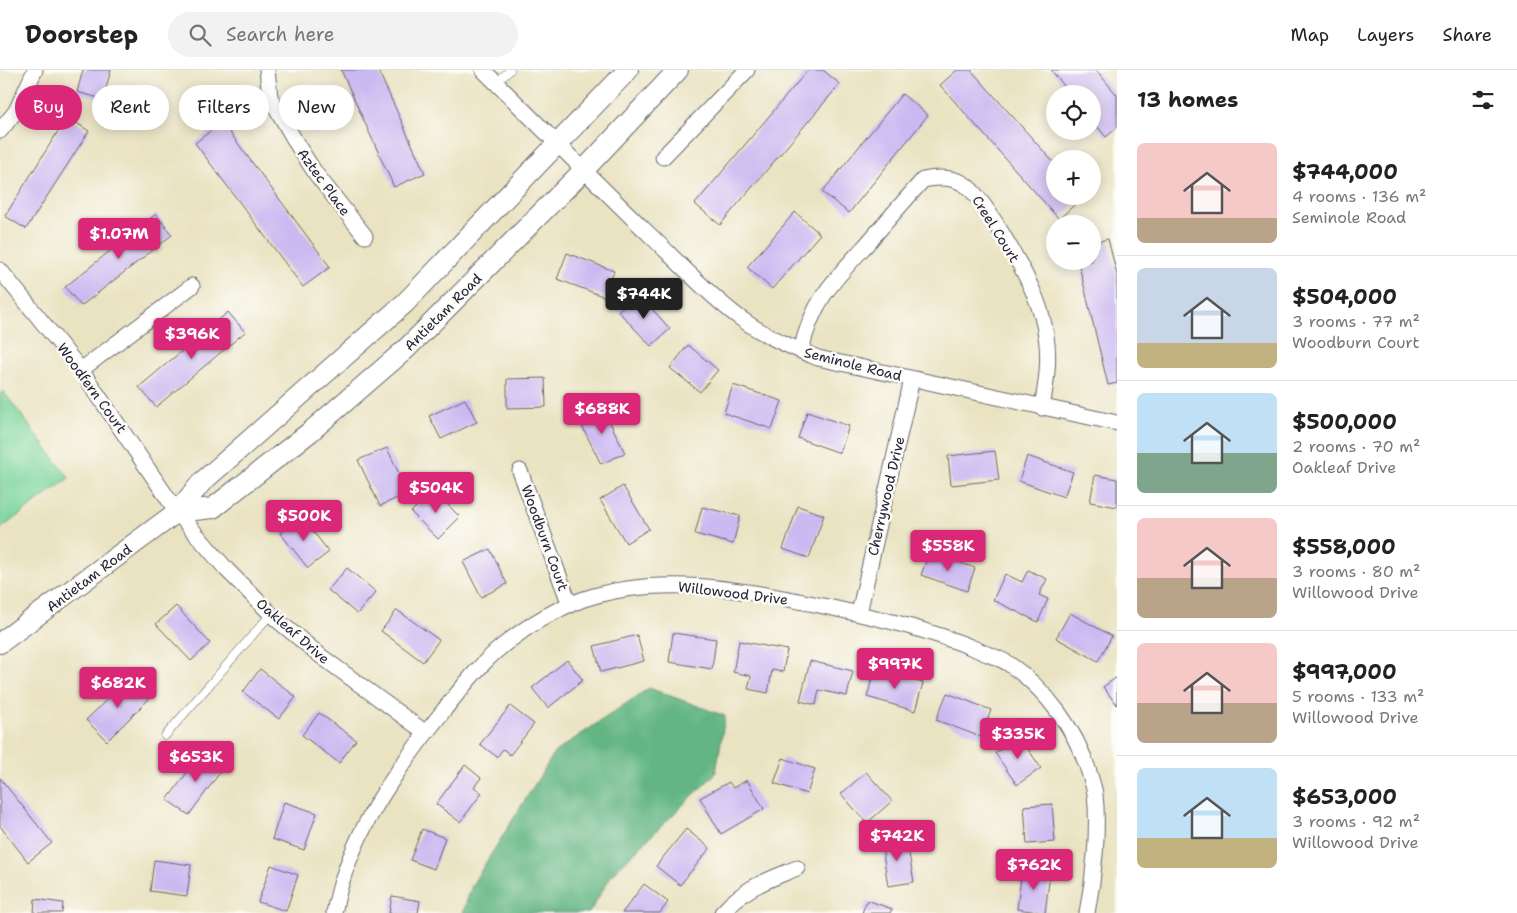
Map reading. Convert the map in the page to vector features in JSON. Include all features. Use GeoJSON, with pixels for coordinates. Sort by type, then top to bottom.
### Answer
{"type":"FeatureCollection","features":[{"type":"Feature","properties":{"kind":"street"},"geometry":{"type":"LineString","coordinates":[[0,131],[16,111],[36,70]]}},
{"type":"Feature","properties":{"kind":"street","name":"Aztec Place"},"geometry":{"type":"LineString","coordinates":[[267,70],[270,97],[298,146],[316,174],[365,236]]}},
{"type":"Feature","properties":{"kind":"street","name":"Seminole Road"},"geometry":{"type":"LineString","coordinates":[[483,70],[710,293],[741,319],[772,337],[818,358],[1117,424]]}},
{"type":"Feature","properties":{"kind":"street","name":"Antietam Road"},"geometry":{"type":"LineString","coordinates":[[0,644],[177,512],[202,482],[405,303],[557,142],[628,70]]}},
{"type":"Feature","properties":{"kind":"street","name":"Antietam Road"},"geometry":{"type":"LineString","coordinates":[[177,512],[212,508],[310,432],[406,349],[584,171],[678,70]]}},
{"type":"Feature","properties":{"kind":"street"},"geometry":{"type":"LineString","coordinates":[[663,157],[747,70]]}},
{"type":"Feature","properties":{"kind":"street","name":"Creel Court"},"geometry":{"type":"LineString","coordinates":[[801,351],[815,309],[829,285],[923,180],[935,177],[949,178],[963,183],[972,190],[1007,243],[1034,294],[1040,309],[1046,336],[1048,364],[1042,408]]}},
{"type":"Feature","properties":{"kind":"street","name":"Woodfern Court"},"geometry":{"type":"LineString","coordinates":[[0,270],[81,370],[177,512]]}},
{"type":"Feature","properties":{"kind":"street"},"geometry":{"type":"LineString","coordinates":[[81,370],[192,286]]}},
{"type":"Feature","properties":{"kind":"street","name":"Cherrywood Drive"},"geometry":{"type":"LineString","coordinates":[[859,613],[912,379]]}},
{"type":"Feature","properties":{"kind":"street","name":"Woodburn Court"},"geometry":{"type":"LineString","coordinates":[[520,471],[570,605]]}},
{"type":"Feature","properties":{"kind":"street","name":"Oakleaf Drive"},"geometry":{"type":"LineString","coordinates":[[177,512],[227,570],[271,614],[322,657],[426,733]]}},
{"type":"Feature","properties":{"kind":"street","name":"Willowood Drive"},"geometry":{"type":"LineString","coordinates":[[334,913],[344,873],[360,832],[384,792],[426,733],[488,659],[508,641],[536,622],[586,598],[626,588],[660,584],[714,588],[781,597],[859,613],[951,639],[1008,663],[1032,683],[1054,706],[1072,733],[1086,762],[1095,792],[1095,848],[1086,913]]}},
{"type":"Feature","properties":{"kind":"street"},"geometry":{"type":"LineString","coordinates":[[722,913],[751,887],[797,868]]}},
{"type":"Feature","properties":{"kind":"lane"},"geometry":{"type":"LineString","coordinates":[[496,83],[510,70]]}},
{"type":"Feature","properties":{"kind":"lane"},"geometry":{"type":"LineString","coordinates":[[164,736],[271,614]]}},
{"type":"Feature","properties":{"kind":"green space"},"geometry":{"type":"Polygon","coordinates":[[[3,391],[69,478],[0,529],[0,394],[3,391]]]}},
{"type":"Feature","properties":{"kind":"green space"},"geometry":{"type":"Polygon","coordinates":[[[649,688],[725,716],[716,773],[613,873],[589,913],[463,913],[472,885],[555,752],[649,688]]]}},
{"type":"Feature","properties":{"kind":"building"},"geometry":{"type":"Polygon","coordinates":[[[83,70],[111,70],[107,85],[92,85],[92,96],[82,93],[82,85],[79,85],[83,70]]]}},
{"type":"Feature","properties":{"kind":"building"},"geometry":{"type":"Polygon","coordinates":[[[341,70],[378,70],[425,173],[394,187],[354,99],[354,85],[348,85],[341,70]]]}},
{"type":"Feature","properties":{"kind":"building"},"geometry":{"type":"Polygon","coordinates":[[[808,70],[823,70],[840,84],[720,225],[695,204],[808,70]]]}},
{"type":"Feature","properties":{"kind":"building"},"geometry":{"type":"Polygon","coordinates":[[[957,70],[971,70],[1046,154],[1046,204],[940,85],[957,70]]]}},
{"type":"Feature","properties":{"kind":"building"},"geometry":{"type":"Polygon","coordinates":[[[1051,70],[1096,70],[1117,95],[1117,128],[1106,137],[1101,131],[1101,85],[1064,85],[1051,70]]]}},
{"type":"Feature","properties":{"kind":"building"},"geometry":{"type":"Polygon","coordinates":[[[902,94],[928,115],[849,213],[822,192],[902,94]]]}},
{"type":"Feature","properties":{"kind":"building"},"geometry":{"type":"Polygon","coordinates":[[[82,127],[89,131],[26,229],[5,216],[59,130],[82,130],[82,127]]]}},
{"type":"Feature","properties":{"kind":"building"},"geometry":{"type":"Polygon","coordinates":[[[212,130],[228,130],[330,267],[303,287],[195,143],[212,130]]]}},
{"type":"Feature","properties":{"kind":"building"},"geometry":{"type":"Polygon","coordinates":[[[1047,205],[1074,205],[1063,215],[1055,215],[1047,205]]]}},
{"type":"Feature","properties":{"kind":"building"},"geometry":{"type":"Polygon","coordinates":[[[795,212],[820,234],[772,289],[747,267],[795,212]]]}},
{"type":"Feature","properties":{"kind":"building"},"geometry":{"type":"Polygon","coordinates":[[[156,214],[172,235],[81,306],[65,287],[156,214]]]}},
{"type":"Feature","properties":{"kind":"building"},"geometry":{"type":"Polygon","coordinates":[[[1108,239],[1117,275],[1117,383],[1108,385],[1080,270],[1101,270],[1101,241],[1108,239]]]}},
{"type":"Feature","properties":{"kind":"building"},"geometry":{"type":"Polygon","coordinates":[[[567,253],[614,271],[605,297],[557,279],[567,253]]]}},
{"type":"Feature","properties":{"kind":"building"},"geometry":{"type":"Polygon","coordinates":[[[638,293],[670,329],[651,346],[618,311],[638,293]]]}},
{"type":"Feature","properties":{"kind":"building"},"geometry":{"type":"Polygon","coordinates":[[[228,312],[245,332],[156,407],[139,387],[228,312]]]}},
{"type":"Feature","properties":{"kind":"building"},"geometry":{"type":"Polygon","coordinates":[[[688,345],[718,370],[700,392],[670,368],[688,345]]]}},
{"type":"Feature","properties":{"kind":"building"},"geometry":{"type":"Polygon","coordinates":[[[545,378],[546,407],[507,408],[507,379],[545,378]]]}},
{"type":"Feature","properties":{"kind":"building"},"geometry":{"type":"Polygon","coordinates":[[[733,385],[782,401],[772,429],[724,413],[733,385]]]}},
{"type":"Feature","properties":{"kind":"building"},"geometry":{"type":"Polygon","coordinates":[[[465,399],[477,422],[441,439],[429,416],[465,399]]]}},
{"type":"Feature","properties":{"kind":"building"},"geometry":{"type":"Polygon","coordinates":[[[602,406],[625,453],[601,464],[578,418],[602,406]]]}},
{"type":"Feature","properties":{"kind":"building"},"geometry":{"type":"Polygon","coordinates":[[[807,412],[849,426],[840,453],[798,438],[807,412]]]}},
{"type":"Feature","properties":{"kind":"building"},"geometry":{"type":"Polygon","coordinates":[[[387,448],[408,493],[380,506],[358,460],[387,448]]]}},
{"type":"Feature","properties":{"kind":"building"},"geometry":{"type":"Polygon","coordinates":[[[995,451],[999,480],[951,485],[948,456],[995,451]]]}},
{"type":"Feature","properties":{"kind":"building"},"geometry":{"type":"Polygon","coordinates":[[[1027,456],[1073,472],[1064,497],[1019,481],[1027,456]]]}},
{"type":"Feature","properties":{"kind":"building"},"geometry":{"type":"Polygon","coordinates":[[[1095,475],[1117,479],[1117,507],[1090,502],[1095,475]]]}},
{"type":"Feature","properties":{"kind":"building"},"geometry":{"type":"Polygon","coordinates":[[[623,486],[649,529],[626,543],[600,500],[623,486]]]}},
{"type":"Feature","properties":{"kind":"building"},"geometry":{"type":"Polygon","coordinates":[[[433,490],[460,517],[438,539],[411,512],[433,490]]]}},
{"type":"Feature","properties":{"kind":"building"},"geometry":{"type":"Polygon","coordinates":[[[798,506],[824,515],[809,558],[783,549],[798,506]]]}},
{"type":"Feature","properties":{"kind":"building"},"geometry":{"type":"Polygon","coordinates":[[[702,507],[740,516],[733,544],[695,534],[702,507]]]}},
{"type":"Feature","properties":{"kind":"building"},"geometry":{"type":"Polygon","coordinates":[[[301,516],[329,552],[308,568],[280,533],[301,516]]]}},
{"type":"Feature","properties":{"kind":"building"},"geometry":{"type":"Polygon","coordinates":[[[490,549],[507,584],[481,597],[463,562],[490,549]]]}},
{"type":"Feature","properties":{"kind":"building"},"geometry":{"type":"Polygon","coordinates":[[[929,552],[975,568],[967,591],[921,575],[929,552]]]}},
{"type":"Feature","properties":{"kind":"building"},"geometry":{"type":"Polygon","coordinates":[[[347,568],[376,592],[357,614],[328,590],[347,568]]]}},
{"type":"Feature","properties":{"kind":"building"},"geometry":{"type":"Polygon","coordinates":[[[1028,570],[1047,579],[1039,595],[1048,599],[1038,622],[993,600],[1005,574],[1022,582],[1028,570]]]}},
{"type":"Feature","properties":{"kind":"building"},"geometry":{"type":"Polygon","coordinates":[[[176,606],[210,643],[191,661],[156,624],[176,606]]]}},
{"type":"Feature","properties":{"kind":"building"},"geometry":{"type":"Polygon","coordinates":[[[397,610],[439,640],[423,662],[381,631],[397,610]]]}},
{"type":"Feature","properties":{"kind":"building"},"geometry":{"type":"Polygon","coordinates":[[[1070,613],[1112,636],[1098,661],[1056,638],[1070,613]]]}},
{"type":"Feature","properties":{"kind":"building"},"geometry":{"type":"Polygon","coordinates":[[[673,633],[716,639],[712,669],[669,662],[673,633]]]}},
{"type":"Feature","properties":{"kind":"building"},"geometry":{"type":"Polygon","coordinates":[[[637,635],[644,661],[601,672],[594,646],[637,635]]]}},
{"type":"Feature","properties":{"kind":"building"},"geometry":{"type":"Polygon","coordinates":[[[739,641],[787,650],[783,672],[772,670],[768,693],[748,689],[751,676],[733,672],[739,641]]]}},
{"type":"Feature","properties":{"kind":"building"},"geometry":{"type":"Polygon","coordinates":[[[567,660],[583,680],[548,708],[532,688],[567,660]]]}},
{"type":"Feature","properties":{"kind":"building"},"geometry":{"type":"Polygon","coordinates":[[[810,661],[853,671],[847,696],[819,690],[816,705],[800,701],[810,661]]]}},
{"type":"Feature","properties":{"kind":"building"},"geometry":{"type":"Polygon","coordinates":[[[260,669],[296,697],[279,719],[243,692],[260,669]]]}},
{"type":"Feature","properties":{"kind":"building"},"geometry":{"type":"Polygon","coordinates":[[[875,669],[923,683],[915,711],[867,697],[875,669]]]}},
{"type":"Feature","properties":{"kind":"building"},"geometry":{"type":"Polygon","coordinates":[[[130,677],[150,698],[107,741],[86,720],[130,677]]]}},
{"type":"Feature","properties":{"kind":"building"},"geometry":{"type":"Polygon","coordinates":[[[1117,677],[1117,705],[1103,687],[1117,677]]]}},
{"type":"Feature","properties":{"kind":"building"},"geometry":{"type":"Polygon","coordinates":[[[947,693],[991,710],[981,737],[936,720],[947,693]]]}},
{"type":"Feature","properties":{"kind":"building"},"geometry":{"type":"Polygon","coordinates":[[[510,706],[534,724],[510,755],[503,749],[497,757],[480,744],[510,706]]]}},
{"type":"Feature","properties":{"kind":"building"},"geometry":{"type":"Polygon","coordinates":[[[319,713],[356,740],[339,763],[302,735],[319,713]]]}},
{"type":"Feature","properties":{"kind":"building"},"geometry":{"type":"Polygon","coordinates":[[[1019,736],[1041,768],[1017,785],[995,753],[1019,736]]]}},
{"type":"Feature","properties":{"kind":"building"},"geometry":{"type":"Polygon","coordinates":[[[203,751],[224,767],[189,815],[167,800],[203,751]]]}},
{"type":"Feature","properties":{"kind":"building"},"geometry":{"type":"Polygon","coordinates":[[[783,758],[815,769],[807,794],[774,783],[783,758]]]}},
{"type":"Feature","properties":{"kind":"building"},"geometry":{"type":"Polygon","coordinates":[[[465,765],[481,778],[474,787],[482,793],[460,822],[436,804],[465,765]]]}},
{"type":"Feature","properties":{"kind":"building"},"geometry":{"type":"Polygon","coordinates":[[[866,772],[892,801],[867,823],[841,794],[866,772]]]}},
{"type":"Feature","properties":{"kind":"building"},"geometry":{"type":"Polygon","coordinates":[[[0,778],[52,843],[28,862],[0,826],[0,778]]]}},
{"type":"Feature","properties":{"kind":"building"},"geometry":{"type":"Polygon","coordinates":[[[747,780],[764,809],[721,834],[700,798],[729,782],[733,788],[747,780]]]}},
{"type":"Feature","properties":{"kind":"building"},"geometry":{"type":"Polygon","coordinates":[[[284,802],[317,813],[304,850],[272,839],[284,802]]]}},
{"type":"Feature","properties":{"kind":"building"},"geometry":{"type":"Polygon","coordinates":[[[1052,804],[1055,842],[1027,844],[1024,806],[1052,804]]]}},
{"type":"Feature","properties":{"kind":"building"},"geometry":{"type":"Polygon","coordinates":[[[422,829],[445,838],[434,869],[410,860],[422,829]]]}},
{"type":"Feature","properties":{"kind":"building"},"geometry":{"type":"Polygon","coordinates":[[[686,829],[710,848],[680,885],[656,866],[686,829]]]}},
{"type":"Feature","properties":{"kind":"building"},"geometry":{"type":"Polygon","coordinates":[[[906,837],[914,882],[888,886],[881,841],[906,837]]]}},
{"type":"Feature","properties":{"kind":"building"},"geometry":{"type":"Polygon","coordinates":[[[154,860],[191,865],[187,896],[150,891],[154,860]]]}},
{"type":"Feature","properties":{"kind":"building"},"geometry":{"type":"Polygon","coordinates":[[[271,865],[298,875],[286,911],[258,902],[271,865]]]}},
{"type":"Feature","properties":{"kind":"building"},"geometry":{"type":"Polygon","coordinates":[[[1022,870],[1050,874],[1045,913],[1017,909],[1022,870]]]}},
{"type":"Feature","properties":{"kind":"building"},"geometry":{"type":"Polygon","coordinates":[[[644,884],[668,902],[660,913],[622,913],[644,884]]]}},
{"type":"Feature","properties":{"kind":"building"},"geometry":{"type":"Polygon","coordinates":[[[392,896],[420,901],[418,913],[389,913],[392,896]]]}},
{"type":"Feature","properties":{"kind":"building"},"geometry":{"type":"Polygon","coordinates":[[[35,899],[63,903],[62,913],[34,913],[35,899]]]}},
{"type":"Feature","properties":{"kind":"building"},"geometry":{"type":"Polygon","coordinates":[[[867,900],[892,909],[890,913],[862,913],[867,900]]]}}]}
